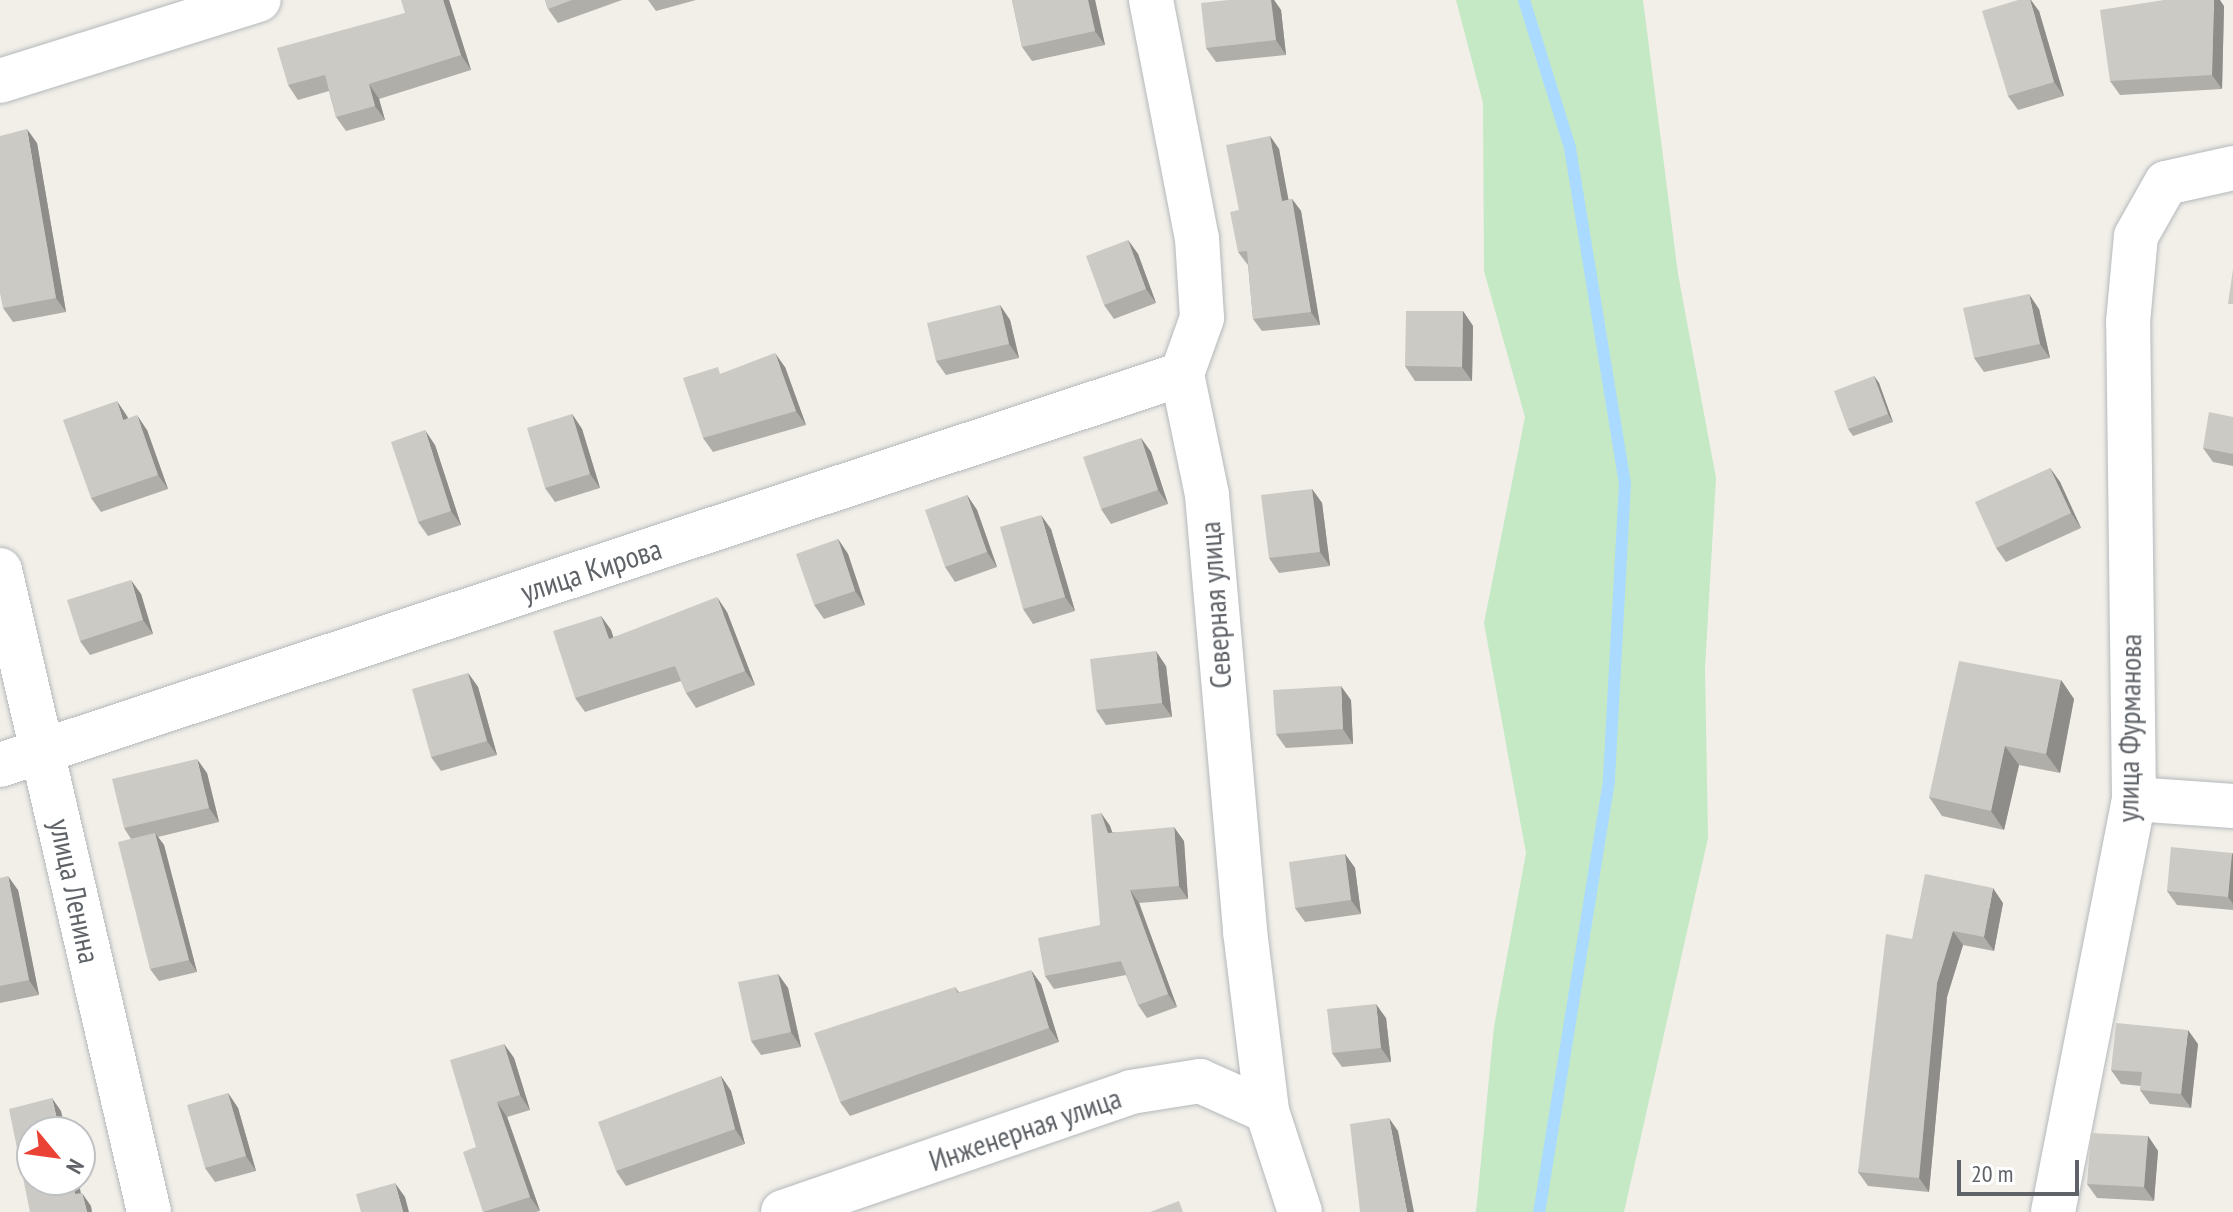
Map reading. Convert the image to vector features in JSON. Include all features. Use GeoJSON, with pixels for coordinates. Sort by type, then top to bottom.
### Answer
{"type":"FeatureCollection","features":[{"type":"Feature","properties":{"kind":"street"},"geometry":{"type":"LineString","coordinates":[[0,81],[259,0]]}},
{"type":"Feature","properties":{"kind":"street"},"geometry":{"type":"LineString","coordinates":[[1151,0],[1197,238],[1202,318],[1182,374]]}},
{"type":"Feature","properties":{"kind":"street","name":"улица Фурманова"},"geometry":{"type":"LineString","coordinates":[[2053,1212],[2134,799],[2128,322],[2136,236],[2166,183],[2233,168]]}},
{"type":"Feature","properties":{"kind":"street","name":"улица Кирова"},"geometry":{"type":"LineString","coordinates":[[0,765],[1182,374]]}},
{"type":"Feature","properties":{"kind":"street","name":"Северная улица"},"geometry":{"type":"LineString","coordinates":[[1182,374],[1207,495],[1222,711],[1267,1111],[1300,1212]]}},
{"type":"Feature","properties":{"kind":"street","name":"улица Ленина"},"geometry":{"type":"LineString","coordinates":[[0,570],[149,1212]]}},
{"type":"Feature","properties":{"kind":"street"},"geometry":{"type":"LineString","coordinates":[[2134,799],[2233,806]]}},
{"type":"Feature","properties":{"kind":"street","name":"Инженерная улица"},"geometry":{"type":"LineString","coordinates":[[783,1212],[1131,1092],[1200,1081],[1267,1111]]}},
{"type":"Feature","properties":{"kind":"green space"},"geometry":{"type":"Polygon","coordinates":[[[1456,0],[1643,0],[1678,274],[1716,478],[1705,668],[1708,838],[1624,1212],[1476,1212],[1494,1027],[1526,853],[1484,623],[1525,417],[1484,271],[1483,103],[1456,0]]]}},
{"type":"Feature","properties":{"kind":"building"},"geometry":{"type":"Polygon","coordinates":[[[401,0],[443,0],[461,55],[369,84],[375,106],[336,117],[325,75],[288,85],[277,48],[405,13],[401,0]]]}},
{"type":"Feature","properties":{"kind":"building"},"geometry":{"type":"Polygon","coordinates":[[[545,0],[572,0],[548,9],[545,0]]]}},
{"type":"Feature","properties":{"kind":"building"},"geometry":{"type":"Polygon","coordinates":[[[1012,0],[1088,0],[1095,31],[1022,47],[1012,0]]]}},
{"type":"Feature","properties":{"kind":"building"},"geometry":{"type":"Polygon","coordinates":[[[1271,0],[1276,40],[1206,48],[1201,3],[1271,0]]]}},
{"type":"Feature","properties":{"kind":"building"},"geometry":{"type":"Polygon","coordinates":[[[2018,0],[2030,0],[2054,82],[2008,96],[1982,11],[2018,0]]]}},
{"type":"Feature","properties":{"kind":"building"},"geometry":{"type":"Polygon","coordinates":[[[2164,0],[2214,0],[2212,75],[2110,81],[2100,10],[2164,0]]]}},
{"type":"Feature","properties":{"kind":"building"},"geometry":{"type":"Polygon","coordinates":[[[27,129],[56,298],[3,308],[0,293],[0,136],[27,129]]]}},
{"type":"Feature","properties":{"kind":"building"},"geometry":{"type":"Polygon","coordinates":[[[1270,136],[1282,201],[1292,199],[1311,312],[1253,319],[1247,251],[1238,252],[1230,212],[1239,210],[1226,145],[1270,136]]]}},
{"type":"Feature","properties":{"kind":"building"},"geometry":{"type":"Polygon","coordinates":[[[1128,240],[1146,289],[1104,305],[1086,256],[1128,240]]]}},
{"type":"Feature","properties":{"kind":"building"},"geometry":{"type":"Polygon","coordinates":[[[2233,269],[2233,304],[2228,304],[2233,269]]]}},
{"type":"Feature","properties":{"kind":"building"},"geometry":{"type":"Polygon","coordinates":[[[2029,294],[2040,344],[1974,358],[1963,308],[2029,294]]]}},
{"type":"Feature","properties":{"kind":"building"},"geometry":{"type":"Polygon","coordinates":[[[1000,305],[1009,344],[936,361],[927,323],[1000,305]]]}},
{"type":"Feature","properties":{"kind":"building"},"geometry":{"type":"Polygon","coordinates":[[[1406,311],[1463,311],[1462,367],[1405,366],[1406,311]]]}},
{"type":"Feature","properties":{"kind":"building"},"geometry":{"type":"Polygon","coordinates":[[[775,353],[796,411],[703,438],[683,378],[718,367],[720,374],[775,353]]]}},
{"type":"Feature","properties":{"kind":"building"},"geometry":{"type":"Polygon","coordinates":[[[1874,376],[1888,414],[1848,429],[1834,391],[1874,376]]]}},
{"type":"Feature","properties":{"kind":"building"},"geometry":{"type":"Polygon","coordinates":[[[117,401],[123,420],[137,415],[158,475],[91,498],[63,420],[117,401]]]}},
{"type":"Feature","properties":{"kind":"building"},"geometry":{"type":"Polygon","coordinates":[[[2209,412],[2233,417],[2233,454],[2203,448],[2209,412]]]}},
{"type":"Feature","properties":{"kind":"building"},"geometry":{"type":"Polygon","coordinates":[[[572,414],[590,474],[545,488],[527,428],[572,414]]]}},
{"type":"Feature","properties":{"kind":"building"},"geometry":{"type":"Polygon","coordinates":[[[425,430],[451,511],[418,522],[391,442],[425,430]]]}},
{"type":"Feature","properties":{"kind":"building"},"geometry":{"type":"Polygon","coordinates":[[[1141,438],[1158,490],[1101,509],[1083,457],[1141,438]]]}},
{"type":"Feature","properties":{"kind":"building"},"geometry":{"type":"Polygon","coordinates":[[[2050,468],[2071,513],[1996,548],[1975,502],[2050,468]]]}},
{"type":"Feature","properties":{"kind":"building"},"geometry":{"type":"Polygon","coordinates":[[[1312,489],[1320,552],[1269,558],[1261,495],[1312,489]]]}},
{"type":"Feature","properties":{"kind":"building"},"geometry":{"type":"Polygon","coordinates":[[[967,495],[987,552],[945,567],[925,510],[967,495]]]}},
{"type":"Feature","properties":{"kind":"building"},"geometry":{"type":"Polygon","coordinates":[[[1041,515],[1065,597],[1023,609],[1000,527],[1041,515]]]}},
{"type":"Feature","properties":{"kind":"building"},"geometry":{"type":"Polygon","coordinates":[[[838,539],[855,591],[814,605],[796,554],[838,539]]]}},
{"type":"Feature","properties":{"kind":"building"},"geometry":{"type":"Polygon","coordinates":[[[131,580],[143,620],[80,641],[67,600],[131,580]]]}},
{"type":"Feature","properties":{"kind":"building"},"geometry":{"type":"Polygon","coordinates":[[[717,597],[745,671],[686,693],[675,666],[575,698],[553,631],[601,616],[609,639],[717,597]]]}},
{"type":"Feature","properties":{"kind":"building"},"geometry":{"type":"Polygon","coordinates":[[[1156,651],[1162,703],[1096,710],[1090,659],[1156,651]]]}},
{"type":"Feature","properties":{"kind":"building"},"geometry":{"type":"Polygon","coordinates":[[[1959,661],[2061,680],[2046,754],[2005,746],[1991,811],[1929,797],[1959,661]]]}},
{"type":"Feature","properties":{"kind":"building"},"geometry":{"type":"Polygon","coordinates":[[[468,673],[487,741],[431,757],[412,689],[468,673]]]}},
{"type":"Feature","properties":{"kind":"building"},"geometry":{"type":"Polygon","coordinates":[[[1341,686],[1343,729],[1276,734],[1273,690],[1341,686]]]}},
{"type":"Feature","properties":{"kind":"building"},"geometry":{"type":"Polygon","coordinates":[[[197,759],[209,808],[124,828],[112,779],[197,759]]]}},
{"type":"Feature","properties":{"kind":"building"},"geometry":{"type":"Polygon","coordinates":[[[1101,813],[1108,833],[1174,827],[1179,886],[1130,890],[1168,994],[1138,1005],[1121,961],[1045,976],[1038,938],[1100,925],[1091,815],[1101,813]]]}},
{"type":"Feature","properties":{"kind":"building"},"geometry":{"type":"Polygon","coordinates":[[[155,833],[189,960],[150,969],[118,842],[155,833]]]}},
{"type":"Feature","properties":{"kind":"building"},"geometry":{"type":"Polygon","coordinates":[[[2171,847],[2232,853],[2228,897],[2167,891],[2171,847]]]}},
{"type":"Feature","properties":{"kind":"building"},"geometry":{"type":"Polygon","coordinates":[[[1345,854],[1351,900],[1295,908],[1289,862],[1345,854]]]}},
{"type":"Feature","properties":{"kind":"building"},"geometry":{"type":"Polygon","coordinates":[[[1925,874],[1993,888],[1984,937],[1953,931],[1937,983],[1919,1178],[1858,1172],[1886,934],[1912,939],[1925,874]]]}},
{"type":"Feature","properties":{"kind":"building"},"geometry":{"type":"Polygon","coordinates":[[[8,876],[29,980],[0,986],[0,878],[8,876]]]}},
{"type":"Feature","properties":{"kind":"building"},"geometry":{"type":"Polygon","coordinates":[[[1031,970],[1049,1028],[840,1102],[814,1033],[955,987],[957,993],[1031,970]]]}},
{"type":"Feature","properties":{"kind":"building"},"geometry":{"type":"Polygon","coordinates":[[[778,974],[791,1032],[751,1041],[738,982],[778,974]]]}},
{"type":"Feature","properties":{"kind":"building"},"geometry":{"type":"Polygon","coordinates":[[[1376,1004],[1381,1048],[1332,1053],[1327,1009],[1376,1004]]]}},
{"type":"Feature","properties":{"kind":"building"},"geometry":{"type":"Polygon","coordinates":[[[2116,1023],[2188,1030],[2181,1094],[2140,1090],[2142,1072],[2111,1070],[2116,1023]]]}},
{"type":"Feature","properties":{"kind":"building"},"geometry":{"type":"Polygon","coordinates":[[[504,1044],[520,1095],[497,1102],[530,1197],[483,1212],[463,1152],[476,1147],[450,1060],[504,1044]]]}},
{"type":"Feature","properties":{"kind":"building"},"geometry":{"type":"Polygon","coordinates":[[[721,1076],[735,1129],[616,1171],[598,1122],[721,1076]]]}},
{"type":"Feature","properties":{"kind":"building"},"geometry":{"type":"Polygon","coordinates":[[[228,1093],[246,1156],[205,1168],[187,1105],[228,1093]]]}},
{"type":"Feature","properties":{"kind":"building"},"geometry":{"type":"Polygon","coordinates":[[[52,1098],[56,1116],[16,1116],[16,1143],[9,1109],[52,1098]]]}},
{"type":"Feature","properties":{"kind":"building"},"geometry":{"type":"Polygon","coordinates":[[[1389,1118],[1407,1212],[1360,1212],[1350,1124],[1389,1118]]]}},
{"type":"Feature","properties":{"kind":"building"},"geometry":{"type":"Polygon","coordinates":[[[2091,1133],[2148,1136],[2144,1187],[2087,1184],[2091,1133]]]}},
{"type":"Feature","properties":{"kind":"building"},"geometry":{"type":"Polygon","coordinates":[[[395,1183],[403,1212],[361,1212],[356,1194],[395,1183]]]}},
{"type":"Feature","properties":{"kind":"building"},"geometry":{"type":"Polygon","coordinates":[[[27,1196],[83,1196],[87,1212],[30,1212],[27,1196]]]}},
{"type":"Feature","properties":{"kind":"building"},"geometry":{"type":"Polygon","coordinates":[[[1179,1201],[1183,1212],[1150,1212],[1179,1201]]]}},
{"type":"Feature","properties":{"kind":"waterway"},"geometry":{"type":"LineString","coordinates":[[1524,0],[1570,148],[1625,483],[1609,781],[1539,1212]]}}]}
